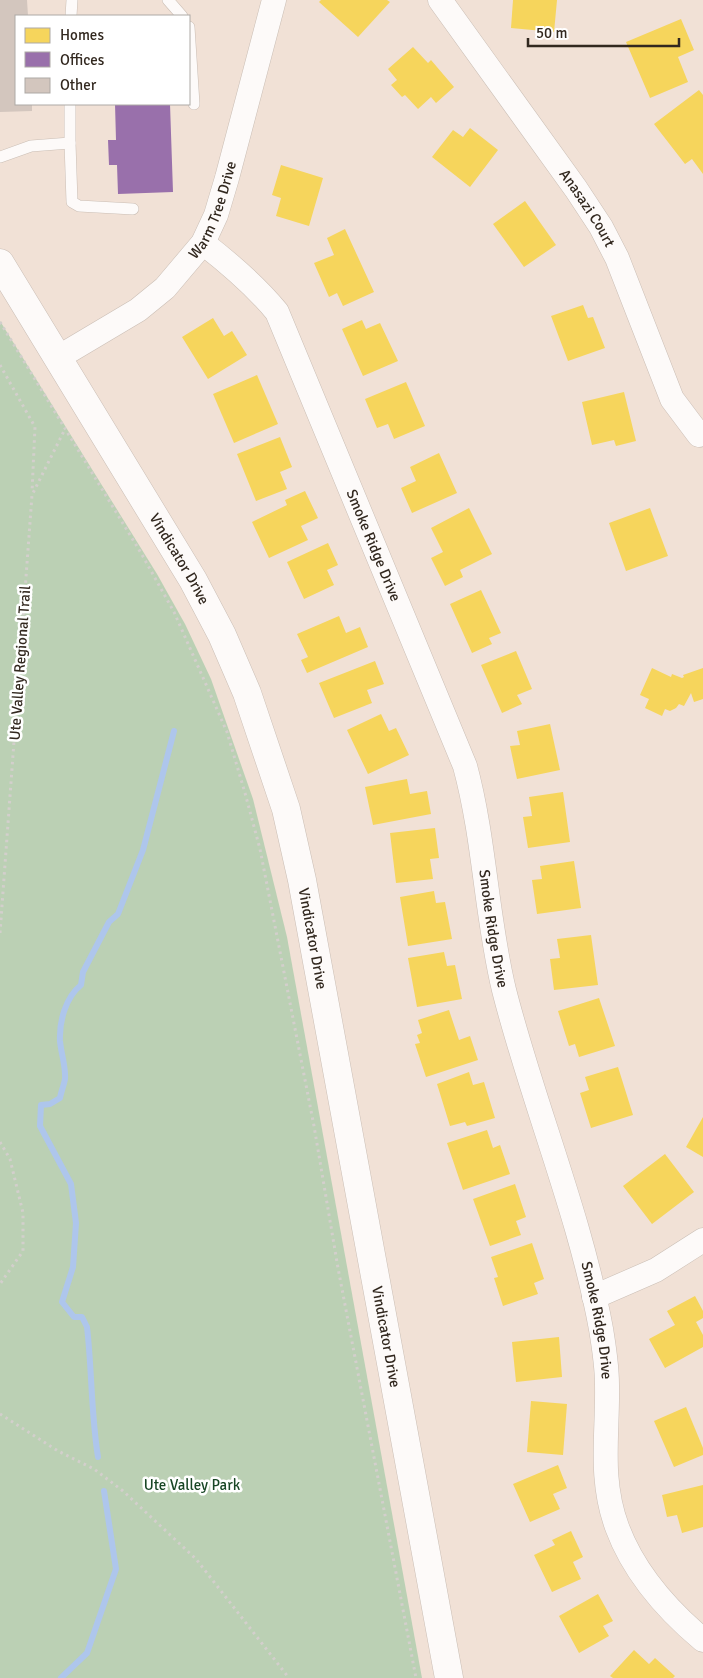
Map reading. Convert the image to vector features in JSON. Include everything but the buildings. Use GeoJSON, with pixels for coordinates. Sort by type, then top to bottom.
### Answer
{"type":"FeatureCollection","features":[{"type":"Feature","properties":{"kind":"main road","name":"Vindicator Drive"},"geometry":{"type":"LineString","coordinates":[[0,263],[59,357],[193,580],[222,635],[247,693],[286,809],[302,880],[448,1678]]}},
{"type":"Feature","properties":{"kind":"street","name":"Warm Tree Drive"},"geometry":{"type":"LineString","coordinates":[[59,357],[138,310],[165,288],[203,243],[216,215],[227,178],[274,0]]}},
{"type":"Feature","properties":{"kind":"street","name":"Anasazi Court"},"geometry":{"type":"LineString","coordinates":[[440,0],[576,189],[601,227],[617,258],[672,399],[699,434]]}},
{"type":"Feature","properties":{"kind":"street","name":"Smoke Ridge Drive"},"geometry":{"type":"LineString","coordinates":[[203,243],[236,268],[258,289],[277,312],[465,766],[475,801],[493,932],[504,988],[558,1168],[594,1297],[605,1354],[608,1384],[604,1457],[608,1492],[616,1526],[632,1561],[657,1595],[682,1622],[703,1640]]}},
{"type":"Feature","properties":{"kind":"street"},"geometry":{"type":"LineString","coordinates":[[594,1297],[656,1270],[703,1240]]}},
{"type":"Feature","properties":{"kind":"lane"},"geometry":{"type":"LineString","coordinates":[[71,15],[72,0]]}},
{"type":"Feature","properties":{"kind":"lane"},"geometry":{"type":"LineString","coordinates":[[168,0],[181,15]]}},
{"type":"Feature","properties":{"kind":"lane"},"geometry":{"type":"LineString","coordinates":[[190,42],[194,104]]}},
{"type":"Feature","properties":{"kind":"lane"},"geometry":{"type":"LineString","coordinates":[[70,105],[72,202],[78,206],[133,208]]}},
{"type":"Feature","properties":{"kind":"lane"},"geometry":{"type":"LineString","coordinates":[[0,156],[31,146],[70,142]]}},
{"type":"Feature","properties":{"kind":"path"},"geometry":{"type":"LineString","coordinates":[[0,322],[174,612],[227,732],[260,849],[314,1126],[338,1268],[416,1678]]}},
{"type":"Feature","properties":{"kind":"path"},"geometry":{"type":"LineString","coordinates":[[0,365],[35,427],[32,495]]}},
{"type":"Feature","properties":{"kind":"path","name":"Ute Valley Regional Trail"},"geometry":{"type":"LineString","coordinates":[[0,933],[32,495],[65,429]]}},
{"type":"Feature","properties":{"kind":"path"},"geometry":{"type":"LineString","coordinates":[[0,1142],[10,1159],[23,1213],[23,1251],[0,1284]]}},
{"type":"Feature","properties":{"kind":"path"},"geometry":{"type":"LineString","coordinates":[[0,1414],[58,1451],[94,1469],[122,1491],[196,1559],[289,1678]]}},
{"type":"Feature","properties":{"kind":"green space","name":"Ute Valley Park"},"geometry":{"type":"Polygon","coordinates":[[[0,321],[157,574],[185,624],[211,679],[253,799],[287,937],[422,1678],[0,1678],[0,321]]]}},
{"type":"Feature","properties":{"kind":"waterway"},"geometry":{"type":"LineString","coordinates":[[98,1457],[87,1327],[82,1317],[74,1317],[62,1302],[73,1267],[76,1223],[71,1184],[40,1126],[41,1105],[50,1104],[60,1098],[65,1079],[60,1041],[64,1010],[71,996],[81,985],[83,972],[109,922],[118,914],[143,850],[174,731]]}},
{"type":"Feature","properties":{"kind":"waterway"},"geometry":{"type":"LineString","coordinates":[[61,1678],[87,1653],[116,1569],[104,1491]]}}]}
